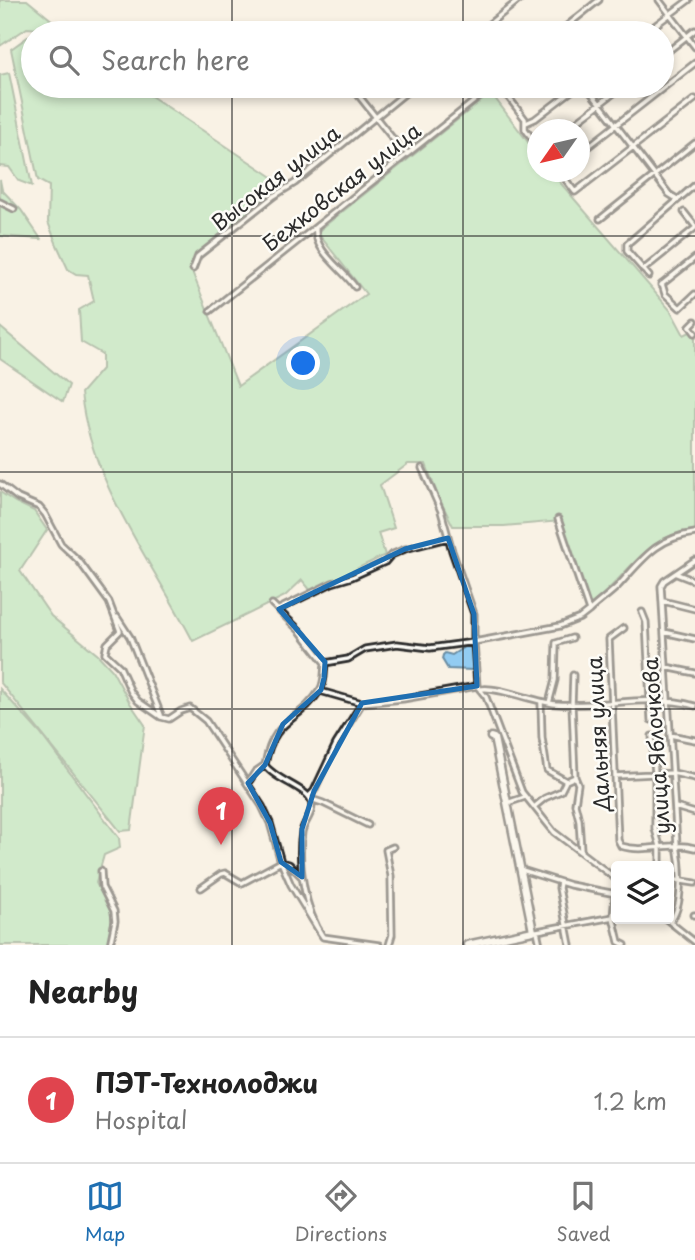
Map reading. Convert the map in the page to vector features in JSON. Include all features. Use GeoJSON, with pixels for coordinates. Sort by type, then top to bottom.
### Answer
{"type":"FeatureCollection","features":[{"type":"Feature","properties":{"kind":"street"},"geometry":{"type":"LineString","coordinates":[[493,21],[519,0]]}},
{"type":"Feature","properties":{"kind":"street"},"geometry":{"type":"LineString","coordinates":[[573,21],[599,0]]}},
{"type":"Feature","properties":{"kind":"street"},"geometry":{"type":"LineString","coordinates":[[659,0],[695,47]]}},
{"type":"Feature","properties":{"kind":"street"},"geometry":{"type":"LineString","coordinates":[[662,21],[689,0]]}},
{"type":"Feature","properties":{"kind":"street"},"geometry":{"type":"LineString","coordinates":[[674,47],[695,30]]}},
{"type":"Feature","properties":{"kind":"street"},"geometry":{"type":"LineString","coordinates":[[674,79],[695,63]]}},
{"type":"Feature","properties":{"kind":"street"},"geometry":{"type":"LineString","coordinates":[[361,98],[401,149],[408,153]]}},
{"type":"Feature","properties":{"kind":"street","name":"Высокая улица"},"geometry":{"type":"LineString","coordinates":[[192,269],[198,256],[274,196],[295,183],[399,98]]}},
{"type":"Feature","properties":{"kind":"street","name":"Бежковская улица"},"geometry":{"type":"LineString","coordinates":[[210,311],[478,98]]}},
{"type":"Feature","properties":{"kind":"street"},"geometry":{"type":"LineString","coordinates":[[509,98],[526,121],[527,131]]}},
{"type":"Feature","properties":{"kind":"street"},"geometry":{"type":"LineString","coordinates":[[526,121],[535,119],[562,98]]}},
{"type":"Feature","properties":{"kind":"street"},"geometry":{"type":"LineString","coordinates":[[596,98],[669,194],[677,199]]}},
{"type":"Feature","properties":{"kind":"street"},"geometry":{"type":"LineString","coordinates":[[580,119],[607,98]]}},
{"type":"Feature","properties":{"kind":"street"},"geometry":{"type":"LineString","coordinates":[[590,145],[650,98]]}},
{"type":"Feature","properties":{"kind":"street"},"geometry":{"type":"LineString","coordinates":[[590,180],[695,100]]}},
{"type":"Feature","properties":{"kind":"street"},"geometry":{"type":"LineString","coordinates":[[602,218],[695,143]]}},
{"type":"Feature","properties":{"kind":"street"},"geometry":{"type":"LineString","coordinates":[[568,182],[575,192],[588,182]]}},
{"type":"Feature","properties":{"kind":"street"},"geometry":{"type":"LineString","coordinates":[[649,276],[626,247],[641,230],[695,185]]}},
{"type":"Feature","properties":{"kind":"street"},"geometry":{"type":"LineString","coordinates":[[0,202],[14,209]]}},
{"type":"Feature","properties":{"kind":"street"},"geometry":{"type":"LineString","coordinates":[[643,270],[695,227],[684,212]]}},
{"type":"Feature","properties":{"kind":"street"},"geometry":{"type":"LineString","coordinates":[[316,226],[315,236],[321,248],[355,287]]}},
{"type":"Feature","properties":{"kind":"street"},"geometry":{"type":"LineString","coordinates":[[695,258],[661,285],[665,294],[680,308],[695,293]]}},
{"type":"Feature","properties":{"kind":"street"},"geometry":{"type":"LineString","coordinates":[[695,321],[690,326],[695,333]]}},
{"type":"Feature","properties":{"kind":"street"},"geometry":{"type":"LineString","coordinates":[[422,468],[441,512],[474,614],[473,644],[477,685]]}},
{"type":"Feature","properties":{"kind":"street"},"geometry":{"type":"LineString","coordinates":[[0,484],[18,498],[42,510],[61,544],[86,571],[113,610],[130,637],[161,717]]}},
{"type":"Feature","properties":{"kind":"street"},"geometry":{"type":"LineString","coordinates":[[558,519],[589,611]]}},
{"type":"Feature","properties":{"kind":"street"},"geometry":{"type":"LineString","coordinates":[[325,663],[348,659],[365,649],[397,644],[430,648],[473,644],[560,626],[580,618],[606,599],[652,550],[667,540],[695,533]]}},
{"type":"Feature","properties":{"kind":"street"},"geometry":{"type":"LineString","coordinates":[[279,609],[332,583],[385,562],[398,552],[448,538]]}},
{"type":"Feature","properties":{"kind":"street"},"geometry":{"type":"LineString","coordinates":[[676,573],[695,560]]}},
{"type":"Feature","properties":{"kind":"street"},"geometry":{"type":"LineString","coordinates":[[676,573],[695,581]]}},
{"type":"Feature","properties":{"kind":"street","name":"улица Яблочкова"},"geometry":{"type":"LineString","coordinates":[[674,917],[677,915],[680,863],[661,585],[676,573]]}},
{"type":"Feature","properties":{"kind":"street"},"geometry":{"type":"LineString","coordinates":[[662,601],[695,609]]}},
{"type":"Feature","properties":{"kind":"street"},"geometry":{"type":"LineString","coordinates":[[272,604],[325,663]]}},
{"type":"Feature","properties":{"kind":"street"},"geometry":{"type":"LineString","coordinates":[[113,610],[120,631],[119,635],[107,644],[105,653],[120,667],[138,701],[161,717],[169,719],[190,708],[206,721],[248,783],[270,823],[291,885],[321,934],[327,939],[379,945]]}},
{"type":"Feature","properties":{"kind":"street","name":"улица Яблочкова"},"geometry":{"type":"LineString","coordinates":[[642,612],[646,622],[651,720]]}},
{"type":"Feature","properties":{"kind":"street","name":"Дальняя улица"},"geometry":{"type":"LineString","coordinates":[[624,628],[609,639],[618,841],[621,846],[643,849],[660,846]]}},
{"type":"Feature","properties":{"kind":"street"},"geometry":{"type":"LineString","coordinates":[[664,632],[695,639]]}},
{"type":"Feature","properties":{"kind":"street"},"geometry":{"type":"LineString","coordinates":[[549,703],[555,680],[555,643],[572,638]]}},
{"type":"Feature","properties":{"kind":"street"},"geometry":{"type":"LineString","coordinates":[[248,783],[255,772],[265,765],[268,747],[283,724],[319,692],[325,663]]}},
{"type":"Feature","properties":{"kind":"street"},"geometry":{"type":"LineString","coordinates":[[666,667],[695,673]]}},
{"type":"Feature","properties":{"kind":"street"},"geometry":{"type":"LineString","coordinates":[[573,675],[575,777],[578,784],[575,804],[581,850]]}},
{"type":"Feature","properties":{"kind":"street"},"geometry":{"type":"LineString","coordinates":[[319,692],[362,703],[403,699],[477,685],[482,689],[507,757],[533,807],[555,833],[611,875]]}},
{"type":"Feature","properties":{"kind":"street"},"geometry":{"type":"LineString","coordinates":[[482,689],[493,688],[541,702],[572,705],[667,700],[695,706]]}},
{"type":"Feature","properties":{"kind":"street"},"geometry":{"type":"LineString","coordinates":[[541,702],[542,738],[547,770],[566,781]]}},
{"type":"Feature","properties":{"kind":"street"},"geometry":{"type":"LineString","coordinates":[[312,808],[310,798],[336,744],[362,703]]}},
{"type":"Feature","properties":{"kind":"street"},"geometry":{"type":"LineString","coordinates":[[670,735],[695,740]]}},
{"type":"Feature","properties":{"kind":"street","name":"улица Яблочкова"},"geometry":{"type":"LineString","coordinates":[[652,736],[655,773],[654,829],[660,846],[660,861]]}},
{"type":"Feature","properties":{"kind":"street"},"geometry":{"type":"LineString","coordinates":[[491,737],[494,738],[540,945]]}},
{"type":"Feature","properties":{"kind":"street"},"geometry":{"type":"LineString","coordinates":[[265,765],[279,779],[310,798],[368,825]]}},
{"type":"Feature","properties":{"kind":"street"},"geometry":{"type":"LineString","coordinates":[[615,776],[673,773],[695,778]]}},
{"type":"Feature","properties":{"kind":"street"},"geometry":{"type":"LineString","coordinates":[[533,807],[561,791],[566,781],[575,777]]}},
{"type":"Feature","properties":{"kind":"street"},"geometry":{"type":"LineString","coordinates":[[507,803],[526,797]]}},
{"type":"Feature","properties":{"kind":"street"},"geometry":{"type":"LineString","coordinates":[[320,802],[312,808],[302,829],[302,877],[303,892],[321,934]]}},
{"type":"Feature","properties":{"kind":"street"},"geometry":{"type":"LineString","coordinates":[[675,807],[695,813]]}},
{"type":"Feature","properties":{"kind":"street"},"geometry":{"type":"LineString","coordinates":[[660,846],[695,848]]}},
{"type":"Feature","properties":{"kind":"street"},"geometry":{"type":"LineString","coordinates":[[389,945],[392,935],[391,876],[386,850],[393,847]]}},
{"type":"Feature","properties":{"kind":"street"},"geometry":{"type":"LineString","coordinates":[[201,888],[225,873],[242,883],[281,862],[289,864],[302,877]]}},
{"type":"Feature","properties":{"kind":"street"},"geometry":{"type":"LineString","coordinates":[[522,870],[611,894]]}},
{"type":"Feature","properties":{"kind":"street"},"geometry":{"type":"LineString","coordinates":[[100,871],[102,887],[114,911],[115,921],[110,945]]}},
{"type":"Feature","properties":{"kind":"street"},"geometry":{"type":"LineString","coordinates":[[674,880],[695,883]]}},
{"type":"Feature","properties":{"kind":"street"},"geometry":{"type":"LineString","coordinates":[[560,881],[570,945]]}},
{"type":"Feature","properties":{"kind":"street"},"geometry":{"type":"LineString","coordinates":[[467,945],[611,918]]}},
{"type":"Feature","properties":{"kind":"street"},"geometry":{"type":"LineString","coordinates":[[613,924],[618,943],[625,945]]}},
{"type":"Feature","properties":{"kind":"street"},"geometry":{"type":"LineString","coordinates":[[673,924],[695,942]]}},
{"type":"Feature","properties":{"kind":"street"},"geometry":{"type":"LineString","coordinates":[[507,937],[509,945]]}},
{"type":"Feature","properties":{"kind":"highlighted area"},"geometry":{"type":"Polygon","coordinates":[[[448,538],[474,614],[477,686],[362,703],[314,791],[302,829],[302,877],[281,862],[270,823],[248,783],[265,765],[283,724],[321,690],[324,678],[325,662],[279,609],[405,549],[448,538]]]}},
{"type":"Feature","properties":{"kind":"green space"},"geometry":{"type":"Polygon","coordinates":[[[0,0],[27,0],[53,21],[21,21],[21,32],[0,46],[0,0]]]}},
{"type":"Feature","properties":{"kind":"green space"},"geometry":{"type":"Polygon","coordinates":[[[21,42],[21,98],[11,49],[21,42]]]}},
{"type":"Feature","properties":{"kind":"green space"},"geometry":{"type":"Polygon","coordinates":[[[9,73],[32,186],[19,181],[9,167],[0,166],[0,75],[9,73]]]}},
{"type":"Feature","properties":{"kind":"green space"},"geometry":{"type":"Polygon","coordinates":[[[21,98],[154,98],[280,182],[281,187],[198,254],[191,269],[238,386],[366,294],[317,232],[485,98],[495,98],[527,141],[527,182],[560,182],[671,311],[684,335],[690,332],[695,338],[695,530],[677,533],[648,549],[587,607],[561,521],[504,526],[453,526],[426,464],[408,464],[380,485],[394,528],[378,533],[385,555],[311,591],[302,580],[285,596],[193,641],[125,522],[97,459],[81,393],[102,369],[102,354],[81,342],[79,310],[94,301],[88,275],[76,274],[68,269],[48,222],[49,186],[38,180],[21,98]]]}},
{"type":"Feature","properties":{"kind":"green space"},"geometry":{"type":"Polygon","coordinates":[[[0,180],[2,190],[21,210],[41,239],[0,236],[0,180]]]}},
{"type":"Feature","properties":{"kind":"green space"},"geometry":{"type":"Polygon","coordinates":[[[0,327],[69,385],[63,402],[0,359],[0,327]]]}},
{"type":"Feature","properties":{"kind":"green space"},"geometry":{"type":"Polygon","coordinates":[[[0,492],[34,511],[47,530],[20,571],[51,616],[112,670],[145,725],[131,830],[120,831],[0,682],[0,492]]]}},
{"type":"Feature","properties":{"kind":"green space"},"geometry":{"type":"Polygon","coordinates":[[[0,689],[40,733],[119,838],[120,848],[104,855],[96,883],[110,912],[111,925],[107,945],[0,945],[0,689]]]}},
{"type":"Feature","properties":{"kind":"water"},"geometry":{"type":"Polygon","coordinates":[[[467,645],[470,646],[475,664],[473,670],[448,669],[442,659],[443,655],[452,655],[467,645]]]}},
{"type":"Feature","properties":{"kind":"place","name":"ПЭТ-Технолоджи"},"geometry":{"type":"Point","coordinates":[221,845]}}]}
